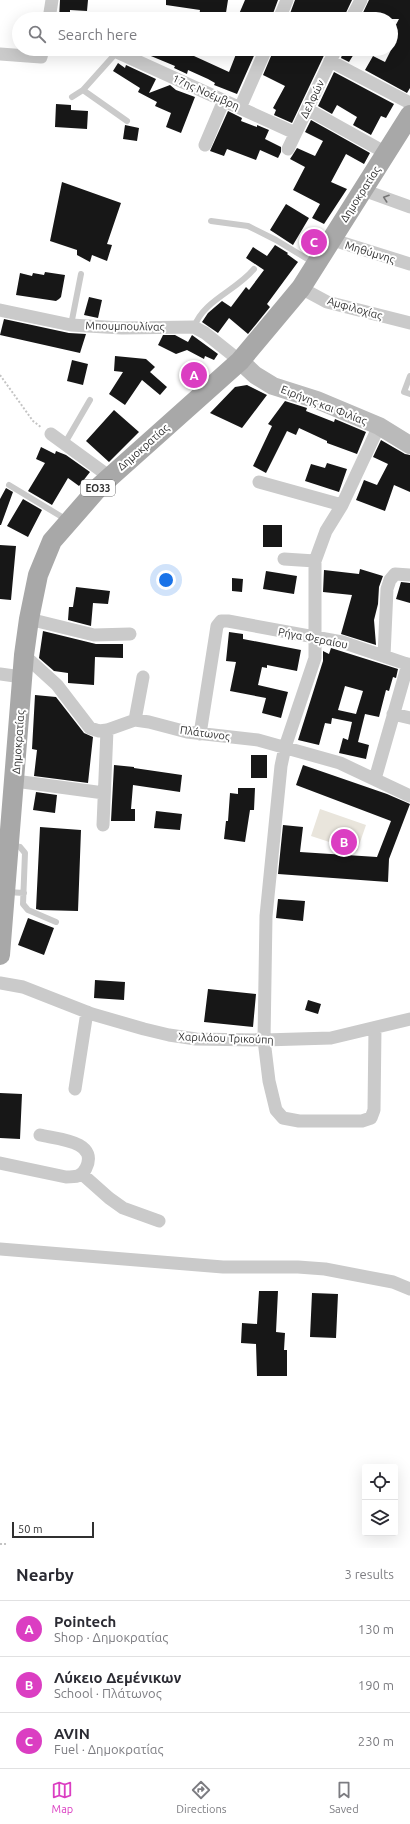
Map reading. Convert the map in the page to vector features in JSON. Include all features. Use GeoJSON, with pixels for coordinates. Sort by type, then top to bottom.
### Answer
{"type":"FeatureCollection","features":[{"type":"Feature","properties":{"kind":"main road","name":"Δημοκρατίας"},"geometry":{"type":"LineString","coordinates":[[0,955],[15,893],[4,870],[10,845],[6,817],[15,781],[24,655],[29,619],[38,575],[52,541],[68,521],[110,477],[240,361],[301,288],[330,239],[363,190],[409,115]]}},
{"type":"Feature","properties":{"kind":"street"},"geometry":{"type":"LineString","coordinates":[[50,12],[52,0]]}},
{"type":"Feature","properties":{"kind":"street"},"geometry":{"type":"LineString","coordinates":[[282,12],[287,0]]}},
{"type":"Feature","properties":{"kind":"street"},"geometry":{"type":"LineString","coordinates":[[355,12],[361,0]]}},
{"type":"Feature","properties":{"kind":"street"},"geometry":{"type":"LineString","coordinates":[[0,54],[12,55]]}},
{"type":"Feature","properties":{"kind":"street"},"geometry":{"type":"LineString","coordinates":[[27,56],[41,56]]}},
{"type":"Feature","properties":{"kind":"street","name":"17ης Νοέμβρη"},"geometry":{"type":"LineString","coordinates":[[126,56],[295,133]]}},
{"type":"Feature","properties":{"kind":"street"},"geometry":{"type":"LineString","coordinates":[[240,108],[263,56]]}},
{"type":"Feature","properties":{"kind":"street","name":"Δελφών"},"geometry":{"type":"LineString","coordinates":[[288,149],[332,56]]}},
{"type":"Feature","properties":{"kind":"street"},"geometry":{"type":"LineString","coordinates":[[330,61],[409,115]]}},
{"type":"Feature","properties":{"kind":"street"},"geometry":{"type":"LineString","coordinates":[[205,145],[224,100]]}},
{"type":"Feature","properties":{"kind":"street"},"geometry":{"type":"LineString","coordinates":[[307,109],[386,153]]}},
{"type":"Feature","properties":{"kind":"street"},"geometry":{"type":"LineString","coordinates":[[363,190],[410,207]]}},
{"type":"Feature","properties":{"kind":"street","name":"Μηθύμνης"},"geometry":{"type":"LineString","coordinates":[[330,239],[410,264]]}},
{"type":"Feature","properties":{"kind":"street","name":"Αμφιλοχίας"},"geometry":{"type":"LineString","coordinates":[[301,288],[327,302],[410,323]]}},
{"type":"Feature","properties":{"kind":"street","name":"Μπουμπουλίνας"},"geometry":{"type":"LineString","coordinates":[[1,313],[71,325],[122,328],[194,327]]}},
{"type":"Feature","properties":{"kind":"street"},"geometry":{"type":"LineString","coordinates":[[194,327],[205,333],[240,361]]}},
{"type":"Feature","properties":{"kind":"street","name":"Ειρήνης και Φιλίας"},"geometry":{"type":"LineString","coordinates":[[240,361],[254,375],[273,386],[317,400],[380,426],[410,445]]}},
{"type":"Feature","properties":{"kind":"street"},"geometry":{"type":"LineString","coordinates":[[375,1028],[373,1115],[371,1118],[362,1121],[299,1121],[283,1118],[276,1110],[269,1081],[264,1040],[268,887],[281,766],[285,747],[315,658],[315,561],[326,531],[342,505],[380,426]]}},
{"type":"Feature","properties":{"kind":"street"},"geometry":{"type":"LineString","coordinates":[[51,434],[110,477]]}},
{"type":"Feature","properties":{"kind":"street"},"geometry":{"type":"LineString","coordinates":[[258,482],[342,505]]}},
{"type":"Feature","properties":{"kind":"street"},"geometry":{"type":"LineString","coordinates":[[284,559],[315,561]]}},
{"type":"Feature","properties":{"kind":"street"},"geometry":{"type":"LineString","coordinates":[[384,656],[388,589],[390,580],[395,574],[410,575]]}},
{"type":"Feature","properties":{"kind":"street"},"geometry":{"type":"LineString","coordinates":[[29,619],[94,635],[130,634]]}},
{"type":"Feature","properties":{"kind":"street","name":"Ρήγα Φεραίου"},"geometry":{"type":"LineString","coordinates":[[200,734],[217,626],[221,621],[342,642],[409,665]]}},
{"type":"Feature","properties":{"kind":"street"},"geometry":{"type":"LineString","coordinates":[[24,655],[57,685],[90,728],[98,731],[107,730],[103,825]]}},
{"type":"Feature","properties":{"kind":"street"},"geometry":{"type":"LineString","coordinates":[[375,779],[393,714],[409,665]]}},
{"type":"Feature","properties":{"kind":"street"},"geometry":{"type":"LineString","coordinates":[[0,674],[22,677]]}},
{"type":"Feature","properties":{"kind":"street"},"geometry":{"type":"LineString","coordinates":[[135,720],[143,677]]}},
{"type":"Feature","properties":{"kind":"street"},"geometry":{"type":"LineString","coordinates":[[393,714],[410,718]]}},
{"type":"Feature","properties":{"kind":"street","name":"Πλάτωνος"},"geometry":{"type":"LineString","coordinates":[[107,730],[135,720],[200,734],[241,737],[340,762],[410,796]]}},
{"type":"Feature","properties":{"kind":"street"},"geometry":{"type":"LineString","coordinates":[[15,781],[104,793]]}},
{"type":"Feature","properties":{"kind":"street","name":"Χαριλάου Τρικούπη"},"geometry":{"type":"LineString","coordinates":[[0,983],[23,986],[87,1012],[170,1036],[196,1039],[264,1040],[331,1038],[410,1019]]}},
{"type":"Feature","properties":{"kind":"street"},"geometry":{"type":"LineString","coordinates":[[75,1089],[87,1012]]}},
{"type":"Feature","properties":{"kind":"street"},"geometry":{"type":"LineString","coordinates":[[0,1163],[66,1177],[82,1174],[87,1166],[89,1156],[88,1150],[80,1144],[40,1135]]}},
{"type":"Feature","properties":{"kind":"street"},"geometry":{"type":"LineString","coordinates":[[82,1174],[109,1198],[123,1208],[159,1221]]}},
{"type":"Feature","properties":{"kind":"street"},"geometry":{"type":"LineString","coordinates":[[0,1249],[223,1267],[298,1267],[325,1269],[393,1282],[410,1289]]}},
{"type":"Feature","properties":{"kind":"lane"},"geometry":{"type":"LineString","coordinates":[[72,97],[83,90],[113,56]]}},
{"type":"Feature","properties":{"kind":"lane"},"geometry":{"type":"LineString","coordinates":[[83,90],[127,121]]}},
{"type":"Feature","properties":{"kind":"lane"},"geometry":{"type":"LineString","coordinates":[[211,221],[248,226],[276,240],[316,264]]}},
{"type":"Feature","properties":{"kind":"lane"},"geometry":{"type":"LineString","coordinates":[[194,327],[198,316],[202,312],[248,276],[254,269]]}},
{"type":"Feature","properties":{"kind":"lane"},"geometry":{"type":"LineString","coordinates":[[71,325],[81,274]]}},
{"type":"Feature","properties":{"kind":"lane"},"geometry":{"type":"LineString","coordinates":[[410,376],[404,392],[410,394]]}},
{"type":"Feature","properties":{"kind":"lane"},"geometry":{"type":"LineString","coordinates":[[65,443],[90,400]]}},
{"type":"Feature","properties":{"kind":"lane"},"geometry":{"type":"LineString","coordinates":[[9,485],[68,521]]}},
{"type":"Feature","properties":{"kind":"lane"},"geometry":{"type":"LineString","coordinates":[[10,845],[20,847],[25,853],[15,893],[28,910],[56,922]]}},
{"type":"Feature","properties":{"kind":"path"},"geometry":{"type":"LineString","coordinates":[[0,375],[32,421],[51,434]]}},
{"type":"Feature","properties":{"kind":"path"},"geometry":{"type":"LineString","coordinates":[[0,1544],[7,1544]]}},
{"type":"Feature","properties":{"kind":"shaded area"},"geometry":{"type":"Polygon","coordinates":[[[320,809],[366,825],[357,851],[311,836],[320,809]]]}},
{"type":"Feature","properties":{"kind":"building"},"geometry":{"type":"Polygon","coordinates":[[[60,0],[88,0],[87,11],[70,10],[70,12],[59,12],[60,0]]]}},
{"type":"Feature","properties":{"kind":"building"},"geometry":{"type":"Polygon","coordinates":[[[166,0],[228,0],[226,12],[200,12],[200,10],[166,5],[166,0]]]}},
{"type":"Feature","properties":{"kind":"building"},"geometry":{"type":"Polygon","coordinates":[[[245,0],[278,0],[274,12],[240,12],[245,0]]]}},
{"type":"Feature","properties":{"kind":"building"},"geometry":{"type":"Polygon","coordinates":[[[295,0],[352,0],[346,12],[291,12],[295,0]]]}},
{"type":"Feature","properties":{"kind":"building"},"geometry":{"type":"Polygon","coordinates":[[[369,0],[410,0],[410,88],[407,93],[365,70],[373,56],[385,62],[388,56],[398,56],[398,12],[363,12],[369,0]]]}},
{"type":"Feature","properties":{"kind":"building"},"geometry":{"type":"Polygon","coordinates":[[[151,56],[194,56],[229,72],[235,56],[254,56],[237,94],[214,85],[215,83],[188,70],[187,74],[174,68],[175,66],[151,56]]]}},
{"type":"Feature","properties":{"kind":"building"},"geometry":{"type":"Polygon","coordinates":[[[271,56],[324,56],[292,123],[274,115],[276,110],[273,108],[285,86],[263,75],[271,56]]]}},
{"type":"Feature","properties":{"kind":"building"},"geometry":{"type":"Polygon","coordinates":[[[342,56],[353,56],[349,62],[341,58],[342,56]]]}},
{"type":"Feature","properties":{"kind":"building"},"geometry":{"type":"Polygon","coordinates":[[[118,63],[125,68],[126,65],[156,79],[149,93],[170,85],[176,90],[195,97],[181,133],[166,127],[171,113],[155,106],[157,102],[138,92],[140,88],[113,71],[118,63]]]}},
{"type":"Feature","properties":{"kind":"building"},"geometry":{"type":"Polygon","coordinates":[[[334,72],[394,104],[386,118],[381,116],[371,135],[353,125],[357,117],[337,105],[332,114],[318,106],[334,72]]]}},
{"type":"Feature","properties":{"kind":"building"},"geometry":{"type":"Polygon","coordinates":[[[56,104],[71,105],[71,110],[88,111],[87,129],[55,127],[56,104]]]}},
{"type":"Feature","properties":{"kind":"building"},"geometry":{"type":"Polygon","coordinates":[[[228,111],[242,118],[241,121],[269,130],[265,139],[281,147],[281,152],[278,158],[260,150],[256,160],[227,149],[224,156],[210,151],[228,111]]]}},
{"type":"Feature","properties":{"kind":"building"},"geometry":{"type":"Polygon","coordinates":[[[311,120],[370,153],[364,164],[346,154],[331,182],[347,189],[324,224],[312,218],[320,204],[293,190],[305,167],[290,159],[297,148],[315,156],[323,141],[305,132],[311,120]]]}},
{"type":"Feature","properties":{"kind":"building"},"geometry":{"type":"Polygon","coordinates":[[[125,125],[139,128],[137,141],[123,139],[125,125]]]}},
{"type":"Feature","properties":{"kind":"building"},"geometry":{"type":"Polygon","coordinates":[[[62,182],[121,203],[107,244],[112,245],[107,261],[92,255],[90,262],[77,255],[77,250],[50,241],[62,182]]]}},
{"type":"Feature","properties":{"kind":"building"},"geometry":{"type":"Polygon","coordinates":[[[286,204],[309,218],[293,245],[270,230],[286,204]]]}},
{"type":"Feature","properties":{"kind":"building"},"geometry":{"type":"Polygon","coordinates":[[[275,245],[288,253],[287,254],[298,262],[267,304],[270,307],[248,334],[229,318],[218,333],[202,322],[208,313],[222,301],[231,307],[246,287],[249,290],[264,270],[246,258],[253,247],[267,256],[275,245]]]}},
{"type":"Feature","properties":{"kind":"building"},"geometry":{"type":"Polygon","coordinates":[[[45,272],[65,275],[61,297],[59,299],[56,301],[16,295],[20,273],[32,276],[33,273],[44,275],[45,272]]]}},
{"type":"Feature","properties":{"kind":"building"},"geometry":{"type":"Polygon","coordinates":[[[89,297],[102,300],[98,318],[84,315],[89,297]]]}},
{"type":"Feature","properties":{"kind":"building"},"geometry":{"type":"Polygon","coordinates":[[[4,319],[69,333],[86,334],[80,353],[0,335],[4,319]]]}},
{"type":"Feature","properties":{"kind":"building"},"geometry":{"type":"Polygon","coordinates":[[[163,335],[175,335],[188,342],[192,335],[218,354],[214,360],[205,356],[204,359],[187,350],[176,354],[158,345],[163,335]]]}},
{"type":"Feature","properties":{"kind":"building"},"geometry":{"type":"Polygon","coordinates":[[[115,356],[146,359],[155,367],[150,372],[167,387],[160,395],[142,380],[125,405],[109,394],[123,372],[114,371],[115,356]]]}},
{"type":"Feature","properties":{"kind":"building"},"geometry":{"type":"Polygon","coordinates":[[[72,360],[88,364],[83,385],[67,381],[72,360]]]}},
{"type":"Feature","properties":{"kind":"building"},"geometry":{"type":"Polygon","coordinates":[[[247,385],[267,395],[242,428],[210,413],[235,387],[247,385]]]}},
{"type":"Feature","properties":{"kind":"building"},"geometry":{"type":"Polygon","coordinates":[[[285,401],[307,408],[306,411],[334,422],[335,419],[366,432],[357,454],[327,443],[327,441],[299,428],[296,435],[287,431],[266,473],[253,466],[272,426],[268,424],[285,401]]]}},
{"type":"Feature","properties":{"kind":"building"},"geometry":{"type":"Polygon","coordinates":[[[114,410],[139,432],[109,462],[86,441],[114,410]]]}},
{"type":"Feature","properties":{"kind":"building"},"geometry":{"type":"Polygon","coordinates":[[[381,440],[405,454],[410,455],[410,492],[394,485],[385,511],[356,500],[364,480],[377,485],[388,464],[373,457],[381,440]]]}},
{"type":"Feature","properties":{"kind":"building"},"geometry":{"type":"Polygon","coordinates":[[[41,447],[55,454],[56,451],[66,455],[90,472],[79,486],[68,478],[52,505],[28,491],[45,463],[36,459],[41,447]]]}},
{"type":"Feature","properties":{"kind":"building"},"geometry":{"type":"Polygon","coordinates":[[[327,463],[347,469],[339,492],[305,481],[311,464],[325,468],[327,463]]]}},
{"type":"Feature","properties":{"kind":"building"},"geometry":{"type":"Polygon","coordinates":[[[6,488],[13,492],[0,525],[0,499],[6,488]]]}},
{"type":"Feature","properties":{"kind":"building"},"geometry":{"type":"Polygon","coordinates":[[[23,499],[42,510],[28,537],[7,526],[23,499]]]}},
{"type":"Feature","properties":{"kind":"building"},"geometry":{"type":"Polygon","coordinates":[[[263,525],[282,525],[282,547],[263,547],[263,525]]]}},
{"type":"Feature","properties":{"kind":"building"},"geometry":{"type":"Polygon","coordinates":[[[0,545],[16,546],[11,600],[0,599],[0,545]]]}},
{"type":"Feature","properties":{"kind":"building"},"geometry":{"type":"Polygon","coordinates":[[[360,569],[383,576],[379,587],[378,604],[374,620],[376,645],[341,634],[352,595],[323,592],[324,570],[359,574],[360,569]]]}},
{"type":"Feature","properties":{"kind":"building"},"geometry":{"type":"Polygon","coordinates":[[[266,571],[297,576],[294,594],[263,589],[266,571]]]}},
{"type":"Feature","properties":{"kind":"building"},"geometry":{"type":"Polygon","coordinates":[[[232,578],[243,579],[242,592],[232,591],[232,578]]]}},
{"type":"Feature","properties":{"kind":"building"},"geometry":{"type":"Polygon","coordinates":[[[401,582],[410,583],[410,603],[396,599],[401,582]]]}},
{"type":"Feature","properties":{"kind":"building"},"geometry":{"type":"Polygon","coordinates":[[[76,587],[110,591],[108,604],[93,603],[91,626],[68,620],[69,607],[73,607],[76,587]]]}},
{"type":"Feature","properties":{"kind":"building"},"geometry":{"type":"Polygon","coordinates":[[[43,631],[96,644],[123,644],[123,658],[95,657],[94,685],[68,683],[68,673],[54,671],[39,658],[43,631]]]}},
{"type":"Feature","properties":{"kind":"building"},"geometry":{"type":"Polygon","coordinates":[[[229,632],[243,634],[243,639],[301,650],[297,671],[267,665],[267,668],[262,667],[258,685],[288,692],[281,718],[262,713],[266,698],[230,691],[236,662],[226,661],[229,632]]]}},
{"type":"Feature","properties":{"kind":"building"},"geometry":{"type":"Polygon","coordinates":[[[331,648],[398,669],[396,678],[393,677],[389,691],[386,690],[379,717],[365,714],[358,742],[369,745],[366,759],[339,753],[343,738],[348,740],[352,722],[332,718],[331,724],[325,723],[319,745],[298,740],[323,661],[323,651],[329,654],[331,648]],[[345,686],[338,710],[356,714],[363,691],[345,686]]]}},
{"type":"Feature","properties":{"kind":"building"},"geometry":{"type":"Polygon","coordinates":[[[35,695],[56,697],[84,733],[93,737],[88,783],[34,776],[37,750],[32,749],[35,695]]]}},
{"type":"Feature","properties":{"kind":"building"},"geometry":{"type":"Polygon","coordinates":[[[251,755],[267,755],[267,778],[251,778],[251,755]]]}},
{"type":"Feature","properties":{"kind":"building"},"geometry":{"type":"Polygon","coordinates":[[[114,765],[182,775],[180,792],[133,785],[131,809],[135,809],[135,821],[111,821],[114,765]]]}},
{"type":"Feature","properties":{"kind":"building"},"geometry":{"type":"Polygon","coordinates":[[[303,765],[387,794],[410,804],[389,859],[388,882],[278,874],[283,825],[303,827],[300,852],[377,857],[391,821],[296,785],[303,765]]]}},
{"type":"Feature","properties":{"kind":"building"},"geometry":{"type":"Polygon","coordinates":[[[238,788],[255,788],[254,810],[250,810],[245,842],[224,839],[226,821],[228,821],[230,793],[238,794],[238,788]]]}},
{"type":"Feature","properties":{"kind":"building"},"geometry":{"type":"Polygon","coordinates":[[[36,792],[57,795],[55,813],[33,810],[36,792]]]}},
{"type":"Feature","properties":{"kind":"building"},"geometry":{"type":"Polygon","coordinates":[[[156,811],[182,814],[180,830],[154,828],[156,811]]]}},
{"type":"Feature","properties":{"kind":"building"},"geometry":{"type":"Polygon","coordinates":[[[40,827],[81,830],[78,911],[36,909],[40,827]]]}},
{"type":"Feature","properties":{"kind":"building"},"geometry":{"type":"Polygon","coordinates":[[[278,899],[305,901],[303,921],[276,918],[278,899]]]}},
{"type":"Feature","properties":{"kind":"building"},"geometry":{"type":"Polygon","coordinates":[[[28,918],[54,928],[44,955],[18,945],[28,918]]]}},
{"type":"Feature","properties":{"kind":"building"},"geometry":{"type":"Polygon","coordinates":[[[95,980],[125,982],[124,1000],[94,998],[95,980]]]}},
{"type":"Feature","properties":{"kind":"building"},"geometry":{"type":"Polygon","coordinates":[[[208,989],[256,994],[253,1027],[204,1022],[208,989]]]}},
{"type":"Feature","properties":{"kind":"building"},"geometry":{"type":"Polygon","coordinates":[[[308,1000],[321,1004],[318,1014],[305,1010],[308,1000]]]}},
{"type":"Feature","properties":{"kind":"building"},"geometry":{"type":"Polygon","coordinates":[[[0,1093],[22,1094],[20,1139],[0,1138],[0,1093]]]}},
{"type":"Feature","properties":{"kind":"building"},"geometry":{"type":"Polygon","coordinates":[[[259,1291],[278,1291],[276,1332],[285,1333],[284,1350],[287,1350],[287,1376],[257,1376],[256,1344],[241,1343],[242,1323],[257,1324],[259,1291]]]}},
{"type":"Feature","properties":{"kind":"building"},"geometry":{"type":"Polygon","coordinates":[[[312,1293],[338,1294],[336,1338],[310,1337],[312,1293]]]}},
{"type":"Feature","properties":{"kind":"place","name":"AVIN"},"geometry":{"type":"Point","coordinates":[314,242]}},
{"type":"Feature","properties":{"kind":"place","name":"Pointech"},"geometry":{"type":"Point","coordinates":[194,375]}},
{"type":"Feature","properties":{"kind":"place","name":"Λύκειο Δεμένικων"},"geometry":{"type":"Point","coordinates":[344,842]}}]}
